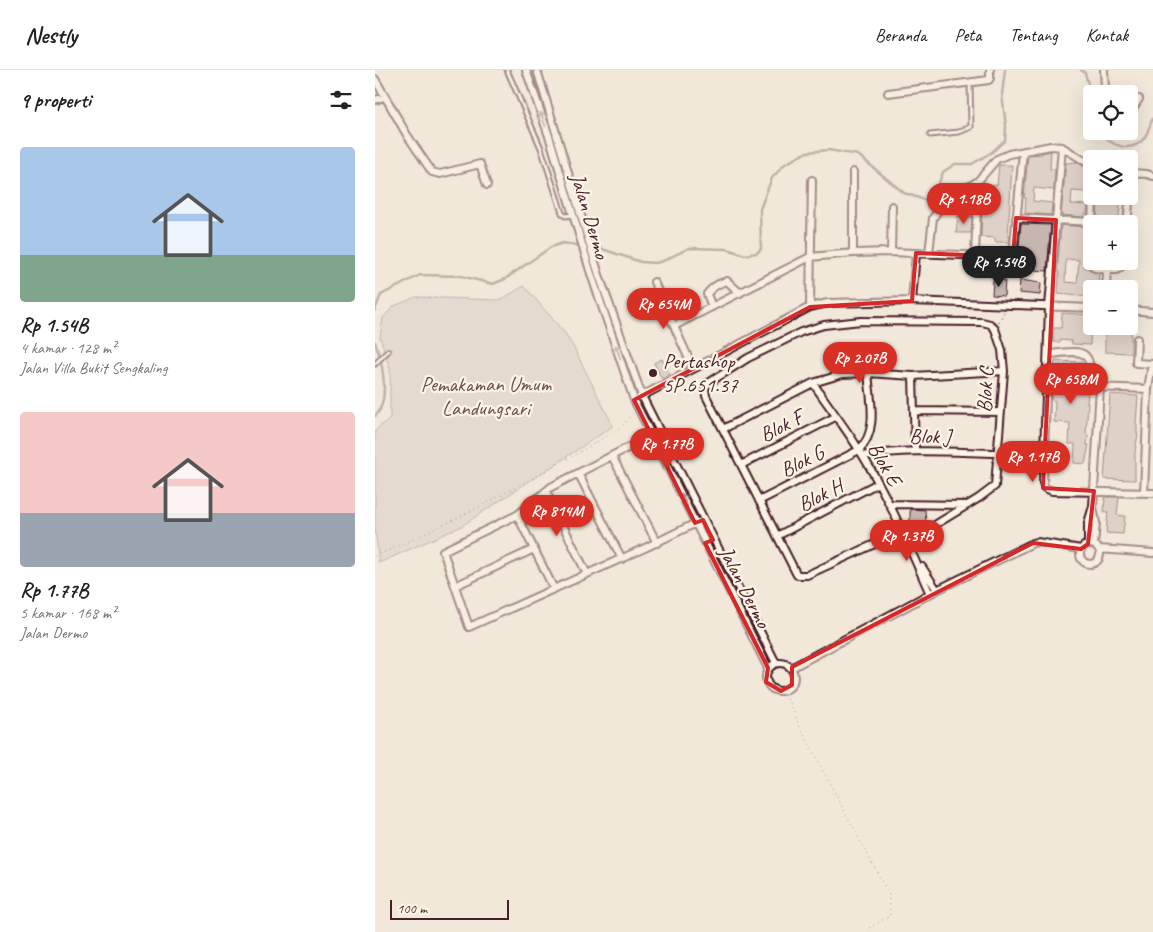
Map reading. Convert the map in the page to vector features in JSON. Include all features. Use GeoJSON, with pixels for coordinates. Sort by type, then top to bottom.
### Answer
{"type":"FeatureCollection","features":[{"type":"Feature","properties":{"kind":"street","name":"Jalan Dermo"},"geometry":{"type":"LineString","coordinates":[[526,70],[550,139],[573,217],[582,232],[634,400],[768,668],[765,677],[766,682],[772,689],[781,691]]}},
{"type":"Feature","properties":{"kind":"street"},"geometry":{"type":"LineString","coordinates":[[537,70],[581,216],[582,232]]}},
{"type":"Feature","properties":{"kind":"street"},"geometry":{"type":"LineString","coordinates":[[888,93],[990,80],[990,70]]}},
{"type":"Feature","properties":{"kind":"street"},"geometry":{"type":"LineString","coordinates":[[1104,70],[1105,85]]}},
{"type":"Feature","properties":{"kind":"street"},"geometry":{"type":"LineString","coordinates":[[375,79],[407,135],[432,172],[440,174],[480,164],[487,185]]}},
{"type":"Feature","properties":{"kind":"street"},"geometry":{"type":"LineString","coordinates":[[375,100],[384,96]]}},
{"type":"Feature","properties":{"kind":"street"},"geometry":{"type":"LineString","coordinates":[[550,139],[557,137]]}},
{"type":"Feature","properties":{"kind":"street"},"geometry":{"type":"LineString","coordinates":[[929,253],[933,218],[939,209],[952,197],[978,181],[997,159],[1009,154],[1051,146],[1062,147],[1083,160]]}},
{"type":"Feature","properties":{"kind":"street"},"geometry":{"type":"LineString","coordinates":[[1062,147],[1049,307],[1043,484],[1045,488],[1052,491],[1153,493]]}},
{"type":"Feature","properties":{"kind":"street"},"geometry":{"type":"LineString","coordinates":[[674,326],[810,257],[891,252],[1009,257],[1011,256],[1014,244],[1023,152]]}},
{"type":"Feature","properties":{"kind":"street"},"geometry":{"type":"LineString","coordinates":[[853,172],[853,253]]}},
{"type":"Feature","properties":{"kind":"street"},"geometry":{"type":"LineString","coordinates":[[1138,173],[1153,176]]}},
{"type":"Feature","properties":{"kind":"street"},"geometry":{"type":"LineString","coordinates":[[810,307],[812,180]]}},
{"type":"Feature","properties":{"kind":"street"},"geometry":{"type":"LineString","coordinates":[[975,256],[978,181]]}},
{"type":"Feature","properties":{"kind":"street"},"geometry":{"type":"LineString","coordinates":[[891,252],[892,206]]}},
{"type":"Feature","properties":{"kind":"street"},"geometry":{"type":"LineString","coordinates":[[573,217],[581,216]]}},
{"type":"Feature","properties":{"kind":"street"},"geometry":{"type":"LineString","coordinates":[[1016,218],[1083,222]]}},
{"type":"Feature","properties":{"kind":"street"},"geometry":{"type":"LineString","coordinates":[[912,301],[916,253]]}},
{"type":"Feature","properties":{"kind":"street"},"geometry":{"type":"LineString","coordinates":[[1106,280],[1107,270]]}},
{"type":"Feature","properties":{"kind":"street"},"geometry":{"type":"LineString","coordinates":[[596,276],[643,396],[703,520],[776,663]]}},
{"type":"Feature","properties":{"kind":"street"},"geometry":{"type":"LineString","coordinates":[[712,307],[707,294],[711,288],[727,281],[740,292]]}},
{"type":"Feature","properties":{"kind":"street"},"geometry":{"type":"LineString","coordinates":[[654,282],[693,368]]}},
{"type":"Feature","properties":{"kind":"street"},"geometry":{"type":"LineString","coordinates":[[634,400],[810,307],[828,304],[912,301],[1083,308]]}},
{"type":"Feature","properties":{"kind":"street"},"geometry":{"type":"LineString","coordinates":[[1138,311],[1153,312]]}},
{"type":"Feature","properties":{"kind":"street"},"geometry":{"type":"LineString","coordinates":[[903,531],[803,576],[797,575],[706,396],[705,389],[711,380],[748,358],[801,332],[824,326],[861,321],[982,322],[990,324],[995,329]]}},
{"type":"Feature","properties":{"kind":"street","name":"Blok C"},"geometry":{"type":"LineString","coordinates":[[907,542],[969,505],[995,486],[1004,370],[1002,350],[995,329]]}},
{"type":"Feature","properties":{"kind":"street"},"geometry":{"type":"LineString","coordinates":[[1137,339],[1136,364],[1153,364],[1149,389],[1144,493]]}},
{"type":"Feature","properties":{"kind":"street"},"geometry":{"type":"LineString","coordinates":[[1048,354],[1077,352],[1084,354],[1089,359],[1091,367],[1091,385],[1149,389]]}},
{"type":"Feature","properties":{"kind":"street"},"geometry":{"type":"LineString","coordinates":[[723,429],[813,383],[843,374],[868,373],[913,376],[1004,370]]}},
{"type":"Feature","properties":{"kind":"street"},"geometry":{"type":"LineString","coordinates":[[859,450],[870,436],[868,373]]}},
{"type":"Feature","properties":{"kind":"street"},"geometry":{"type":"LineString","coordinates":[[913,376],[915,451]]}},
{"type":"Feature","properties":{"kind":"street","name":"Blok E"},"geometry":{"type":"LineString","coordinates":[[813,383],[863,456],[879,483],[903,531],[930,594]]}},
{"type":"Feature","properties":{"kind":"street"},"geometry":{"type":"LineString","coordinates":[[1081,549],[1082,558],[1089,563],[1095,562],[1099,558],[1088,523],[1093,506],[1100,387]]}},
{"type":"Feature","properties":{"kind":"street"},"geometry":{"type":"LineString","coordinates":[[915,411],[1001,412]]}},
{"type":"Feature","properties":{"kind":"street","name":"Blok F"},"geometry":{"type":"LineString","coordinates":[[741,465],[835,417]]}},
{"type":"Feature","properties":{"kind":"street"},"geometry":{"type":"LineString","coordinates":[[629,447],[546,491],[517,515],[443,551],[469,627],[657,543],[703,520]]}},
{"type":"Feature","properties":{"kind":"street","name":"Blok G"},"geometry":{"type":"LineString","coordinates":[[759,501],[859,450]]}},
{"type":"Feature","properties":{"kind":"street","name":"Blok J"},"geometry":{"type":"LineString","coordinates":[[863,456],[885,452],[915,451],[997,454]]}},
{"type":"Feature","properties":{"kind":"street"},"geometry":{"type":"LineString","coordinates":[[611,456],[657,543]]}},
{"type":"Feature","properties":{"kind":"street"},"geometry":{"type":"LineString","coordinates":[[578,473],[621,559]]}},
{"type":"Feature","properties":{"kind":"street","name":"Blok H"},"geometry":{"type":"LineString","coordinates":[[777,536],[879,483]]}},
{"type":"Feature","properties":{"kind":"street"},"geometry":{"type":"LineString","coordinates":[[546,491],[587,574]]}},
{"type":"Feature","properties":{"kind":"street"},"geometry":{"type":"LineString","coordinates":[[889,504],[969,505]]}},
{"type":"Feature","properties":{"kind":"street"},"geometry":{"type":"LineString","coordinates":[[517,515],[554,589]]}},
{"type":"Feature","properties":{"kind":"street"},"geometry":{"type":"LineString","coordinates":[[705,543],[713,540]]}},
{"type":"Feature","properties":{"kind":"street"},"geometry":{"type":"LineString","coordinates":[[907,542],[937,590]]}},
{"type":"Feature","properties":{"kind":"street"},"geometry":{"type":"LineString","coordinates":[[791,668],[937,590],[1033,543],[1081,549],[1094,546],[1153,553]]}},
{"type":"Feature","properties":{"kind":"street"},"geometry":{"type":"LineString","coordinates":[[455,586],[534,549]]}},
{"type":"Feature","properties":{"kind":"street"},"geometry":{"type":"LineString","coordinates":[[768,668],[776,663],[784,663],[791,668],[794,676],[792,685],[781,691]]}},
{"type":"Feature","properties":{"kind":"lane"},"geometry":{"type":"LineString","coordinates":[[507,70],[541,148],[562,213],[565,216],[573,217]]}},
{"type":"Feature","properties":{"kind":"lane"},"geometry":{"type":"LineString","coordinates":[[930,135],[959,132],[971,127],[970,83]]}},
{"type":"Feature","properties":{"kind":"lane"},"geometry":{"type":"LineString","coordinates":[[375,364],[389,351]]}},
{"type":"Feature","properties":{"kind":"path"},"geometry":{"type":"LineString","coordinates":[[995,329],[1008,306]]}},
{"type":"Feature","properties":{"kind":"path"},"geometry":{"type":"LineString","coordinates":[[375,556],[421,537],[480,507],[595,442],[623,425],[638,406]]}},
{"type":"Feature","properties":{"kind":"path"},"geometry":{"type":"LineString","coordinates":[[781,691],[889,895],[890,916],[870,927],[868,932]]}},
{"type":"Feature","properties":{"kind":"highlighted area"},"geometry":{"type":"Polygon","coordinates":[[[1016,218],[1056,220],[1043,488],[1094,491],[1088,544],[1081,549],[1033,543],[792,667],[792,685],[781,691],[766,682],[768,668],[705,543],[713,540],[703,520],[695,523],[634,400],[810,307],[912,301],[916,253],[1013,257],[1016,218]]]}},
{"type":"Feature","properties":{"kind":"green space","name":"Pemakaman Umum Landungsari"},"geometry":{"type":"Polygon","coordinates":[[[524,286],[564,332],[573,346],[613,426],[460,527],[379,563],[375,528],[375,432],[390,418],[390,369],[380,337],[383,318],[394,306],[416,297],[500,300],[524,286]]]}},
{"type":"Feature","properties":{"kind":"building"},"geometry":{"type":"Polygon","coordinates":[[[1051,151],[1050,169],[1055,169],[1054,190],[1034,188],[1033,201],[1052,203],[1051,215],[1025,213],[1026,198],[1024,198],[1028,155],[1051,151]]]}},
{"type":"Feature","properties":{"kind":"building"},"geometry":{"type":"Polygon","coordinates":[[[1077,162],[1083,166],[1083,192],[1072,191],[1071,204],[1088,205],[1087,214],[1084,214],[1083,217],[1061,215],[1066,163],[1077,162]]]}},
{"type":"Feature","properties":{"kind":"building"},"geometry":{"type":"Polygon","coordinates":[[[999,165],[1012,165],[1009,242],[995,242],[995,238],[981,237],[983,184],[997,185],[999,165]]]}},
{"type":"Feature","properties":{"kind":"building"},"geometry":{"type":"Polygon","coordinates":[[[1098,205],[1120,205],[1119,215],[1097,215],[1098,205]]]}},
{"type":"Feature","properties":{"kind":"building"},"geometry":{"type":"Polygon","coordinates":[[[958,216],[972,217],[971,233],[956,233],[958,216]]]}},
{"type":"Feature","properties":{"kind":"building"},"geometry":{"type":"Polygon","coordinates":[[[1021,224],[1051,225],[1047,271],[1035,270],[1035,259],[1019,258],[1021,224]]]}},
{"type":"Feature","properties":{"kind":"building"},"geometry":{"type":"Polygon","coordinates":[[[1061,225],[1083,227],[1083,270],[1090,270],[1099,274],[1098,280],[1083,280],[1083,296],[1058,294],[1059,272],[1057,272],[1061,225]],[[1066,259],[1065,282],[1077,283],[1079,260],[1066,259]]]}},
{"type":"Feature","properties":{"kind":"building"},"geometry":{"type":"Polygon","coordinates":[[[993,280],[1005,280],[1004,296],[992,295],[993,280]]]}},
{"type":"Feature","properties":{"kind":"building"},"geometry":{"type":"Polygon","coordinates":[[[1020,280],[1041,283],[1040,295],[1019,293],[1020,280]]]}},
{"type":"Feature","properties":{"kind":"building"},"geometry":{"type":"Polygon","coordinates":[[[1062,313],[1083,314],[1083,335],[1090,335],[1090,345],[1072,344],[1072,341],[1060,340],[1060,342],[1053,342],[1053,328],[1061,328],[1062,313]]]}},
{"type":"Feature","properties":{"kind":"building"},"geometry":{"type":"Polygon","coordinates":[[[1105,335],[1131,335],[1131,353],[1105,352],[1105,335]]]}},
{"type":"Feature","properties":{"kind":"building"},"geometry":{"type":"Polygon","coordinates":[[[662,359],[670,375],[662,379],[654,363],[662,359]]]}},
{"type":"Feature","properties":{"kind":"building"},"geometry":{"type":"Polygon","coordinates":[[[1055,361],[1082,362],[1079,392],[1088,393],[1086,434],[1088,435],[1087,445],[1089,445],[1085,464],[1074,463],[1075,444],[1069,444],[1070,423],[1054,422],[1055,401],[1051,400],[1055,361]]]}},
{"type":"Feature","properties":{"kind":"building"},"geometry":{"type":"Polygon","coordinates":[[[1110,394],[1138,396],[1135,480],[1104,479],[1110,394]]]}},
{"type":"Feature","properties":{"kind":"building"},"geometry":{"type":"Polygon","coordinates":[[[1105,497],[1119,497],[1117,515],[1125,516],[1123,534],[1106,533],[1108,512],[1104,512],[1105,497]]]}},
{"type":"Feature","properties":{"kind":"building"},"geometry":{"type":"Polygon","coordinates":[[[910,509],[925,510],[926,522],[910,526],[910,509]]]}},
{"type":"Feature","properties":{"kind":"waterway"},"geometry":{"type":"LineString","coordinates":[[591,247],[641,262],[655,263],[689,248],[727,249],[745,255],[757,253],[761,249],[760,209],[772,178],[785,164],[807,152],[828,150],[858,155],[904,193],[925,200],[930,198],[935,193],[943,172],[955,164],[972,164],[992,152],[1005,140],[1006,127],[1002,94],[1005,70]]}},
{"type":"Feature","properties":{"kind":"waterway"},"geometry":{"type":"LineString","coordinates":[[1081,70],[1085,73],[1088,85]]}},
{"type":"Feature","properties":{"kind":"waterway"},"geometry":{"type":"LineString","coordinates":[[1109,140],[1121,146],[1128,147],[1134,145],[1145,137],[1153,118]]}},
{"type":"Feature","properties":{"kind":"waterway"},"geometry":{"type":"LineString","coordinates":[[375,310],[381,295],[420,275],[461,276],[493,284],[505,279],[551,247],[563,243],[581,246]]}},
{"type":"Feature","properties":{"kind":"waterway"},"geometry":{"type":"LineString","coordinates":[[375,342],[384,380],[383,401],[375,416]]}},
{"type":"Feature","properties":{"kind":"place","name":"Pertashop 5P.651.37"},"geometry":{"type":"Point","coordinates":[653,373]}}]}
